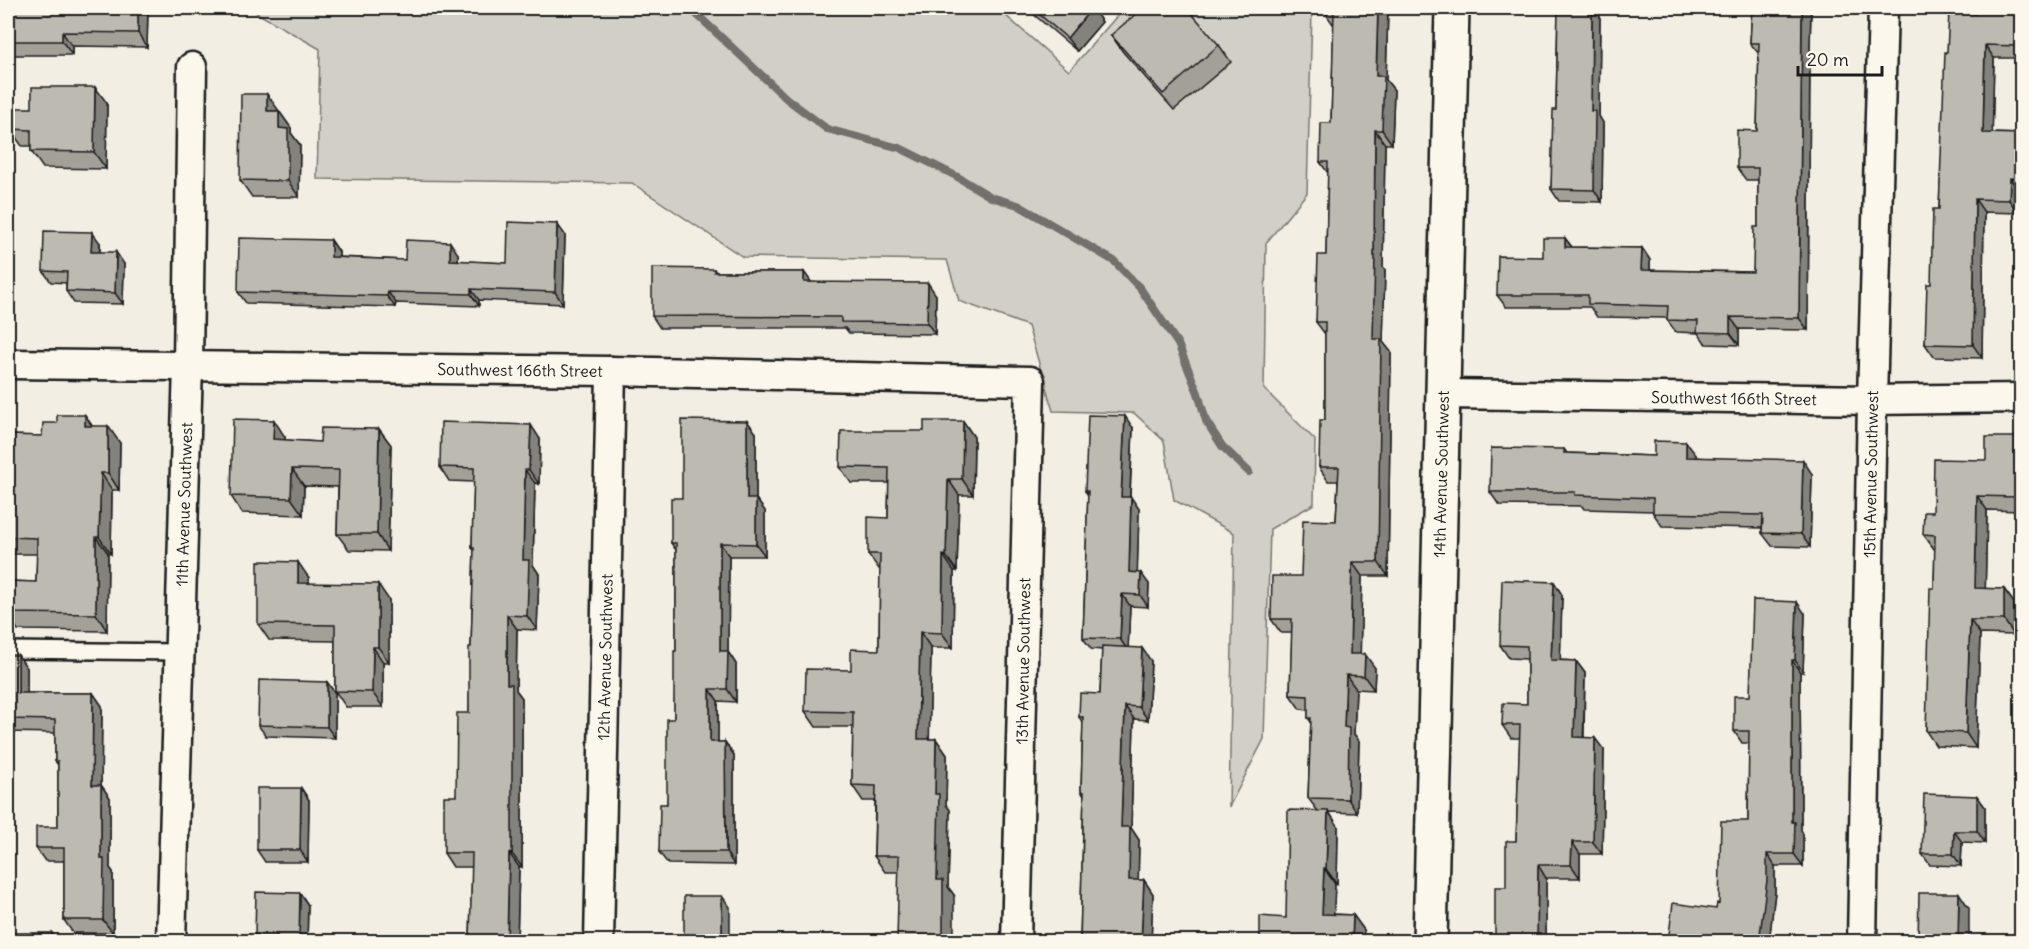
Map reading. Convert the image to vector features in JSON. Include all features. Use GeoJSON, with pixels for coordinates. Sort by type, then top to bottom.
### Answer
{"type":"FeatureCollection","features":[{"type":"Feature","properties":{"kind":"street","name":"14th Avenue Southwest"},"geometry":{"type":"LineString","coordinates":[[1430,942],[1452,8]]}},
{"type":"Feature","properties":{"kind":"street","name":"15th Avenue Southwest"},"geometry":{"type":"LineString","coordinates":[[1862,942],[1872,400],[1883,8]]}},
{"type":"Feature","properties":{"kind":"street","name":"11th Avenue Southwest"},"geometry":{"type":"LineString","coordinates":[[171,942],[188,365],[192,68]]}},
{"type":"Feature","properties":{"kind":"street","name":"Southwest 166th Street"},"geometry":{"type":"LineString","coordinates":[[8,364],[611,371],[1030,381]]}},
{"type":"Feature","properties":{"kind":"street","name":"12th Avenue Southwest"},"geometry":{"type":"LineString","coordinates":[[599,942],[611,371]]}},
{"type":"Feature","properties":{"kind":"street","name":"13th Avenue Southwest"},"geometry":{"type":"LineString","coordinates":[[1016,942],[1030,381]]}},
{"type":"Feature","properties":{"kind":"street","name":"Southwest 166th Street"},"geometry":{"type":"LineString","coordinates":[[1444,394],[1872,400],[2022,398]]}},
{"type":"Feature","properties":{"kind":"lane"},"geometry":{"type":"LineString","coordinates":[[8,650],[179,652]]}},
{"type":"Feature","properties":{"kind":"shaded area"},"geometry":{"type":"Polygon","coordinates":[[[248,8],[997,8],[1069,71],[1124,8],[1312,11],[1307,193],[1266,243],[1264,389],[1315,440],[1314,504],[1270,529],[1264,739],[1229,807],[1234,533],[1174,500],[1164,441],[1134,413],[1053,411],[1028,326],[959,301],[947,260],[743,257],[632,183],[317,179],[320,49],[248,8]]]}},
{"type":"Feature","properties":{"kind":"building"},"geometry":{"type":"Polygon","coordinates":[[[8,8],[138,8],[138,33],[62,32],[62,41],[8,41],[8,8]]]}},
{"type":"Feature","properties":{"kind":"building"},"geometry":{"type":"Polygon","coordinates":[[[1032,8],[1092,8],[1067,38],[1032,8]]]}},
{"type":"Feature","properties":{"kind":"building"},"geometry":{"type":"Polygon","coordinates":[[[1143,8],[1187,8],[1219,45],[1163,94],[1111,35],[1143,8]]]}},
{"type":"Feature","properties":{"kind":"building"},"geometry":{"type":"Polygon","coordinates":[[[1323,8],[1378,8],[1376,76],[1384,76],[1382,130],[1375,130],[1373,339],[1381,339],[1378,562],[1352,562],[1350,654],[1365,654],[1364,676],[1346,675],[1344,727],[1349,728],[1348,799],[1308,798],[1311,718],[1308,718],[1308,696],[1290,695],[1292,619],[1271,619],[1272,576],[1301,576],[1303,520],[1336,521],[1339,467],[1319,467],[1320,420],[1325,420],[1325,322],[1316,322],[1318,255],[1326,255],[1328,162],[1320,162],[1321,123],[1331,123],[1334,10],[1323,10],[1323,8]]]}},
{"type":"Feature","properties":{"kind":"building"},"geometry":{"type":"Polygon","coordinates":[[[1558,8],[1592,8],[1591,111],[1595,111],[1594,190],[1551,189],[1553,110],[1556,110],[1558,8]]]}},
{"type":"Feature","properties":{"kind":"building"},"geometry":{"type":"Polygon","coordinates":[[[1752,8],[1802,8],[1799,318],[1730,317],[1730,333],[1697,332],[1698,321],[1667,320],[1668,306],[1588,304],[1588,295],[1497,295],[1498,256],[1543,257],[1543,238],[1565,238],[1565,247],[1642,248],[1641,270],[1753,272],[1754,227],[1758,227],[1758,168],[1737,168],[1737,130],[1757,131],[1759,43],[1750,43],[1752,8]]]}},
{"type":"Feature","properties":{"kind":"building"},"geometry":{"type":"Polygon","coordinates":[[[1977,8],[2020,8],[2018,46],[1985,45],[1983,133],[2022,134],[2022,179],[2010,178],[2009,200],[1975,199],[1973,345],[1925,344],[1927,284],[1931,284],[1933,209],[1939,209],[1945,52],[1947,52],[1949,12],[1976,14],[1977,8]]]}},
{"type":"Feature","properties":{"kind":"building"},"geometry":{"type":"Polygon","coordinates":[[[32,87],[95,87],[94,152],[31,151],[31,130],[10,129],[10,108],[32,108],[32,87]]]}},
{"type":"Feature","properties":{"kind":"building"},"geometry":{"type":"Polygon","coordinates":[[[241,94],[267,94],[267,111],[279,111],[279,128],[288,129],[288,181],[240,180],[241,94]]]}},
{"type":"Feature","properties":{"kind":"building"},"geometry":{"type":"Polygon","coordinates":[[[508,222],[557,224],[555,292],[471,289],[471,294],[388,292],[387,296],[238,292],[239,238],[331,240],[331,257],[405,260],[406,240],[450,242],[450,260],[507,263],[508,222]]]}},
{"type":"Feature","properties":{"kind":"building"},"geometry":{"type":"Polygon","coordinates":[[[44,231],[92,232],[91,252],[116,252],[115,293],[66,291],[67,272],[43,271],[44,231]]]}},
{"type":"Feature","properties":{"kind":"building"},"geometry":{"type":"Polygon","coordinates":[[[652,268],[714,269],[714,272],[804,272],[804,282],[928,283],[927,323],[841,322],[841,317],[652,316],[652,268]]]}},
{"type":"Feature","properties":{"kind":"building"},"geometry":{"type":"Polygon","coordinates":[[[57,415],[85,415],[85,426],[108,426],[108,473],[101,473],[99,537],[96,537],[96,614],[8,613],[8,581],[36,582],[37,538],[8,537],[8,435],[42,436],[43,423],[57,423],[57,415]]]}},
{"type":"Feature","properties":{"kind":"building"},"geometry":{"type":"Polygon","coordinates":[[[1088,415],[1125,416],[1121,497],[1131,497],[1129,572],[1141,573],[1140,595],[1122,594],[1120,639],[1083,638],[1088,415]]]}},
{"type":"Feature","properties":{"kind":"building"},"geometry":{"type":"Polygon","coordinates":[[[233,419],[274,420],[273,439],[320,442],[321,428],[379,429],[377,534],[337,534],[339,470],[292,469],[291,498],[231,496],[233,419]]]}},
{"type":"Feature","properties":{"kind":"building"},"geometry":{"type":"Polygon","coordinates":[[[682,420],[747,421],[747,499],[756,499],[756,544],[720,543],[720,651],[728,651],[727,689],[710,689],[710,742],[725,742],[726,852],[659,852],[660,804],[667,804],[667,719],[674,719],[676,543],[671,543],[671,498],[682,498],[682,420]]]}},
{"type":"Feature","properties":{"kind":"building"},"geometry":{"type":"Polygon","coordinates":[[[924,421],[963,421],[962,479],[948,479],[946,556],[943,555],[942,633],[920,632],[918,739],[936,739],[935,794],[939,794],[937,880],[943,880],[943,942],[897,942],[899,856],[874,856],[876,786],[852,785],[853,712],[805,711],[806,669],[851,670],[851,649],[879,650],[880,554],[868,554],[868,517],[888,518],[889,468],[840,467],[841,431],[924,431],[924,421]]]}},
{"type":"Feature","properties":{"kind":"building"},"geometry":{"type":"Polygon","coordinates":[[[441,422],[531,425],[529,470],[525,470],[523,560],[529,560],[527,616],[507,615],[507,684],[512,684],[512,854],[509,853],[507,942],[470,942],[472,853],[444,853],[444,796],[456,796],[457,713],[469,713],[474,468],[440,467],[441,422]]]}},
{"type":"Feature","properties":{"kind":"building"},"geometry":{"type":"Polygon","coordinates":[[[1986,437],[2018,437],[2017,497],[1977,496],[1975,588],[2004,589],[2004,620],[1970,620],[1966,733],[1926,731],[1930,588],[1934,588],[1935,535],[1923,534],[1924,512],[1933,512],[1934,459],[1986,460],[1986,437]]]}},
{"type":"Feature","properties":{"kind":"building"},"geometry":{"type":"Polygon","coordinates":[[[1654,441],[1686,442],[1686,457],[1803,460],[1801,534],[1762,533],[1763,515],[1653,513],[1653,498],[1575,495],[1575,492],[1490,492],[1491,448],[1564,449],[1564,453],[1654,456],[1654,441]]]}},
{"type":"Feature","properties":{"kind":"building"},"geometry":{"type":"Polygon","coordinates":[[[258,561],[298,562],[298,583],[378,584],[378,647],[373,647],[372,692],[335,691],[335,625],[258,624],[258,561]]]}},
{"type":"Feature","properties":{"kind":"building"},"geometry":{"type":"Polygon","coordinates":[[[1502,580],[1554,582],[1551,660],[1576,661],[1574,737],[1595,738],[1593,842],[1572,842],[1571,865],[1538,865],[1537,942],[1495,942],[1495,887],[1506,887],[1506,841],[1516,841],[1520,725],[1502,725],[1503,703],[1527,704],[1527,646],[1500,645],[1502,580]]]}},
{"type":"Feature","properties":{"kind":"building"},"geometry":{"type":"Polygon","coordinates":[[[1753,600],[1797,602],[1795,660],[1792,660],[1794,854],[1767,854],[1767,880],[1759,942],[1668,942],[1673,903],[1716,909],[1717,903],[1719,904],[1721,821],[1748,821],[1749,731],[1734,731],[1734,696],[1750,696],[1753,600]]]}},
{"type":"Feature","properties":{"kind":"building"},"geometry":{"type":"Polygon","coordinates":[[[1102,646],[1142,648],[1139,707],[1125,706],[1121,827],[1130,827],[1129,880],[1144,880],[1141,942],[1080,942],[1084,792],[1081,791],[1083,717],[1079,717],[1080,693],[1100,694],[1102,646]]]}},
{"type":"Feature","properties":{"kind":"building"},"geometry":{"type":"Polygon","coordinates":[[[8,655],[18,655],[18,693],[93,693],[92,785],[101,785],[101,859],[104,859],[103,920],[64,920],[64,848],[36,848],[36,827],[58,827],[58,761],[55,761],[55,720],[8,719],[8,655]]]}},
{"type":"Feature","properties":{"kind":"building"},"geometry":{"type":"Polygon","coordinates":[[[259,680],[327,682],[327,727],[258,725],[259,680]]]}},
{"type":"Feature","properties":{"kind":"building"},"geometry":{"type":"Polygon","coordinates":[[[257,788],[301,788],[300,850],[257,850],[257,788]]]}},
{"type":"Feature","properties":{"kind":"building"},"geometry":{"type":"Polygon","coordinates":[[[1924,794],[1977,796],[1977,831],[1954,831],[1953,854],[1922,854],[1924,794]]]}},
{"type":"Feature","properties":{"kind":"building"},"geometry":{"type":"Polygon","coordinates":[[[1288,810],[1328,811],[1322,914],[1353,915],[1352,942],[1260,942],[1260,916],[1286,918],[1288,810]]]}},
{"type":"Feature","properties":{"kind":"building"},"geometry":{"type":"Polygon","coordinates":[[[256,892],[300,893],[299,942],[277,942],[277,935],[255,935],[256,892]]]}},
{"type":"Feature","properties":{"kind":"building"},"geometry":{"type":"Polygon","coordinates":[[[1919,893],[1959,893],[1958,942],[1918,942],[1919,893]]]}},
{"type":"Feature","properties":{"kind":"building"},"geometry":{"type":"Polygon","coordinates":[[[684,896],[722,896],[722,942],[684,942],[684,896]]]}},
{"type":"Feature","properties":{"kind":"building"},"geometry":{"type":"Polygon","coordinates":[[[12,933],[52,933],[52,942],[12,942],[12,933]]]}},
{"type":"Feature","properties":{"kind":"waterway"},"geometry":{"type":"LineString","coordinates":[[690,8],[787,99],[827,129],[900,148],[956,176],[991,197],[1018,205],[1114,261],[1140,288],[1178,344],[1198,393],[1206,421],[1222,446],[1249,472]]}}]}
